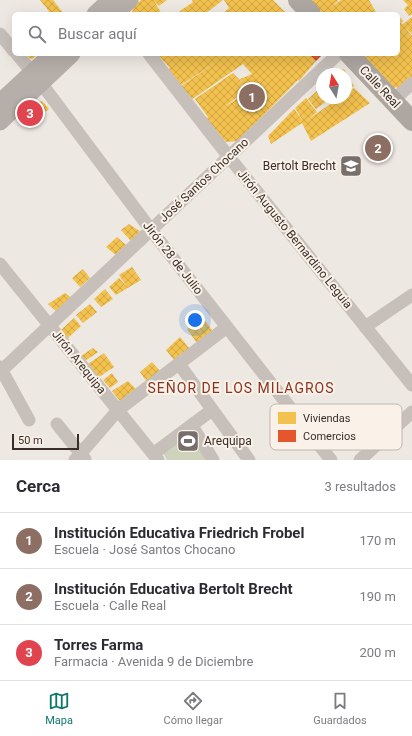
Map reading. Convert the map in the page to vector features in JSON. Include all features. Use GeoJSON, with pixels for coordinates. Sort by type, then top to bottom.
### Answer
{"type":"FeatureCollection","features":[{"type":"Feature","properties":{"kind":"highway"},"geometry":{"type":"LineString","coordinates":[[298,0],[309,12]]}},
{"type":"Feature","properties":{"kind":"highway","name":"Calle Real"},"geometry":{"type":"LineString","coordinates":[[351,56],[412,121]]}},
{"type":"Feature","properties":{"kind":"main road"},"geometry":{"type":"LineString","coordinates":[[100,12],[130,0]]}},
{"type":"Feature","properties":{"kind":"main road"},"geometry":{"type":"LineString","coordinates":[[0,122],[36,78],[51,56]]}},
{"type":"Feature","properties":{"kind":"main road"},"geometry":{"type":"LineString","coordinates":[[0,102],[69,56]]}},
{"type":"Feature","properties":{"kind":"street"},"geometry":{"type":"LineString","coordinates":[[0,34],[12,49]]}},
{"type":"Feature","properties":{"kind":"street","name":"Jirón 28 de Julio"},"geometry":{"type":"LineString","coordinates":[[19,56],[151,230],[287,404]]}},
{"type":"Feature","properties":{"kind":"street","name":"Jirón Augusto Bernardino Leguia"},"geometry":{"type":"LineString","coordinates":[[151,56],[229,157],[412,385]]}},
{"type":"Feature","properties":{"kind":"street","name":"José Santos Chocano"},"geometry":{"type":"LineString","coordinates":[[0,370],[50,326],[336,56]]}},
{"type":"Feature","properties":{"kind":"street"},"geometry":{"type":"LineString","coordinates":[[393,101],[412,83]]}},
{"type":"Feature","properties":{"kind":"street","name":"Jirón Arequipa"},"geometry":{"type":"LineString","coordinates":[[0,264],[156,457]]}},
{"type":"Feature","properties":{"kind":"street"},"geometry":{"type":"LineString","coordinates":[[365,327],[412,295]]}},
{"type":"Feature","properties":{"kind":"street"},"geometry":{"type":"LineString","coordinates":[[57,424],[80,458],[118,410],[227,327]]}},
{"type":"Feature","properties":{"kind":"street"},"geometry":{"type":"LineString","coordinates":[[179,364],[249,460]]}},
{"type":"Feature","properties":{"kind":"street"},"geometry":{"type":"LineString","coordinates":[[0,370],[29,420]]}},
{"type":"Feature","properties":{"kind":"street"},"geometry":{"type":"LineString","coordinates":[[156,457],[212,410]]}},
{"type":"Feature","properties":{"kind":"street"},"geometry":{"type":"LineString","coordinates":[[402,421],[412,412]]}},
{"type":"Feature","properties":{"kind":"street"},"geometry":{"type":"LineString","coordinates":[[192,426],[213,460]]}},
{"type":"Feature","properties":{"kind":"street","name":"Jirón 28 de Julio"},"geometry":{"type":"LineString","coordinates":[[323,450],[331,460]]}},
{"type":"Feature","properties":{"kind":"street"},"geometry":{"type":"LineString","coordinates":[[360,460],[371,450]]}},
{"type":"Feature","properties":{"kind":"green space","name":"Arequipa"},"geometry":{"type":"Polygon","coordinates":[[[191,430],[210,460],[167,460],[163,453],[191,430]]]}},
{"type":"Feature","properties":{"kind":"building: Viviendas"},"geometry":{"type":"Polygon","coordinates":[[[40,0],[53,0],[62,12],[48,12],[49,11],[40,0]]]}},
{"type":"Feature","properties":{"kind":"building: Viviendas"},"geometry":{"type":"Polygon","coordinates":[[[141,0],[167,0],[159,6],[154,1],[161,12],[132,12],[134,6],[141,0]]]}},
{"type":"Feature","properties":{"kind":"building: Viviendas"},"geometry":{"type":"Polygon","coordinates":[[[192,0],[223,0],[208,12],[179,12],[193,2],[192,0]]]}},
{"type":"Feature","properties":{"kind":"building: Viviendas"},"geometry":{"type":"Polygon","coordinates":[[[224,0],[273,0],[285,12],[224,12],[229,8],[224,0]]]}},
{"type":"Feature","properties":{"kind":"building: Viviendas"},"geometry":{"type":"Polygon","coordinates":[[[341,0],[369,0],[376,12],[321,12],[312,1],[338,1],[331,7],[341,0]]]}},
{"type":"Feature","properties":{"kind":"building: Viviendas"},"geometry":{"type":"Polygon","coordinates":[[[403,0],[412,0],[412,14],[409,16],[404,9],[408,5],[403,0]]]}},
{"type":"Feature","properties":{"kind":"building: Viviendas"},"geometry":{"type":"Polygon","coordinates":[[[400,17],[403,21],[401,23],[403,24],[412,17],[412,34],[405,28],[412,36],[412,78],[402,87],[392,88],[360,56],[400,56],[400,17]]]}},
{"type":"Feature","properties":{"kind":"building: Viviendas"},"geometry":{"type":"Polygon","coordinates":[[[28,56],[36,56],[32,59],[28,56]]]}},
{"type":"Feature","properties":{"kind":"building: Viviendas"},"geometry":{"type":"Polygon","coordinates":[[[159,56],[311,56],[316,61],[299,81],[298,80],[238,141],[226,142],[206,119],[208,117],[195,99],[233,73],[244,84],[240,79],[252,74],[243,64],[191,100],[181,86],[218,61],[181,85],[167,70],[170,68],[159,56]],[[248,89],[224,107],[250,91],[248,89]]]}},
{"type":"Feature","properties":{"kind":"building: Viviendas"},"geometry":{"type":"Polygon","coordinates":[[[354,88],[370,103],[311,141],[302,123],[271,144],[268,136],[294,109],[303,121],[295,108],[306,98],[317,112],[306,121],[330,104],[352,104],[352,89],[354,88]]]}},
{"type":"Feature","properties":{"kind":"building: Viviendas"},"geometry":{"type":"Polygon","coordinates":[[[316,92],[316,104],[323,104],[316,109],[308,99],[316,92]]]}},
{"type":"Feature","properties":{"kind":"building: Viviendas"},"geometry":{"type":"Polygon","coordinates":[[[40,101],[43,102],[49,109],[33,121],[26,111],[40,101]]]}},
{"type":"Feature","properties":{"kind":"building: Viviendas"},"geometry":{"type":"Polygon","coordinates":[[[129,224],[141,232],[131,241],[121,230],[129,224]]]}},
{"type":"Feature","properties":{"kind":"building: Viviendas"},"geometry":{"type":"Polygon","coordinates":[[[117,237],[128,247],[117,256],[106,247],[117,237]]]}},
{"type":"Feature","properties":{"kind":"building: Viviendas"},"geometry":{"type":"Polygon","coordinates":[[[132,267],[141,280],[116,295],[109,287],[119,278],[127,287],[119,275],[132,267]]]}},
{"type":"Feature","properties":{"kind":"building: Viviendas"},"geometry":{"type":"Polygon","coordinates":[[[83,269],[90,278],[80,287],[72,278],[83,269]]]}},
{"type":"Feature","properties":{"kind":"building: Viviendas"},"geometry":{"type":"Polygon","coordinates":[[[105,289],[113,299],[101,307],[94,299],[105,289]]]}},
{"type":"Feature","properties":{"kind":"building: Viviendas"},"geometry":{"type":"Polygon","coordinates":[[[65,293],[72,298],[57,312],[48,304],[65,293]]]}},
{"type":"Feature","properties":{"kind":"building: Viviendas"},"geometry":{"type":"Polygon","coordinates":[[[90,304],[97,312],[83,323],[76,315],[90,304]]]}},
{"type":"Feature","properties":{"kind":"building: Viviendas"},"geometry":{"type":"Polygon","coordinates":[[[74,318],[81,326],[68,338],[61,330],[74,318]]]}},
{"type":"Feature","properties":{"kind":"building: Viviendas"},"geometry":{"type":"Polygon","coordinates":[[[203,318],[213,331],[197,343],[187,329],[203,318]]]}},
{"type":"Feature","properties":{"kind":"building: Viviendas"},"geometry":{"type":"Polygon","coordinates":[[[180,337],[189,348],[174,360],[166,350],[180,337]]]}},
{"type":"Feature","properties":{"kind":"building: Viviendas"},"geometry":{"type":"Polygon","coordinates":[[[93,348],[98,352],[85,361],[81,356],[93,348]]]}},
{"type":"Feature","properties":{"kind":"building: Viviendas"},"geometry":{"type":"Polygon","coordinates":[[[104,353],[114,367],[99,377],[88,364],[104,353]]]}},
{"type":"Feature","properties":{"kind":"building: Viviendas"},"geometry":{"type":"Polygon","coordinates":[[[152,362],[161,372],[147,382],[140,372],[152,362]]]}},
{"type":"Feature","properties":{"kind":"building: Viviendas"},"geometry":{"type":"Polygon","coordinates":[[[112,373],[118,382],[110,388],[103,380],[112,373]]]}},
{"type":"Feature","properties":{"kind":"building: Viviendas"},"geometry":{"type":"Polygon","coordinates":[[[128,381],[137,390],[120,401],[112,391],[128,381]]]}},
{"type":"Feature","properties":{"kind":"building: Comercios"},"geometry":{"type":"Polygon","coordinates":[[[311,56],[321,56],[316,61],[311,56]]]}},
{"type":"Feature","properties":{"kind":"place","name":"Institución Educativa Friedrich Frobel"},"geometry":{"type":"Point","coordinates":[252,97]}},
{"type":"Feature","properties":{"kind":"place","name":"Torres Farma"},"geometry":{"type":"Point","coordinates":[30,113]}},
{"type":"Feature","properties":{"kind":"place","name":"Institución Educativa Bertolt Brecht"},"geometry":{"type":"Point","coordinates":[378,148]}},
{"type":"Feature","properties":{"kind":"place","name":"Bertolt Brecht"},"geometry":{"type":"Point","coordinates":[351,166]}},
{"type":"Feature","properties":{"kind":"place","name":"Arequipa"},"geometry":{"type":"Point","coordinates":[188,441]}},
{"type":"Feature","properties":{"kind":"district","name":"SEÑOR DE LOS MILAGROS"},"geometry":{"type":"Point","coordinates":[241,388]}}]}
